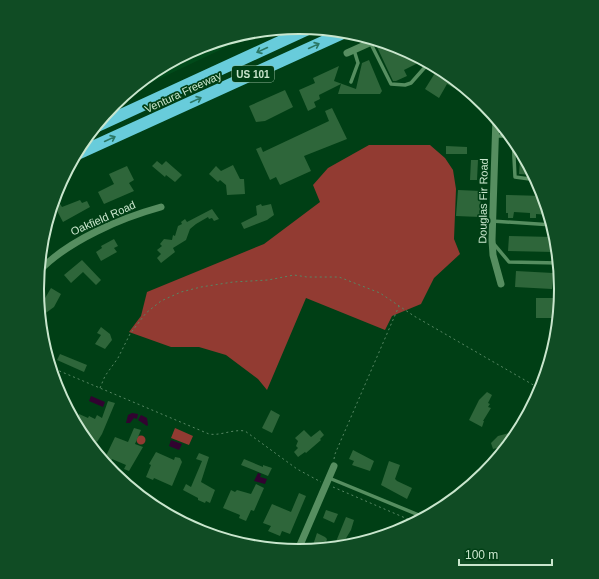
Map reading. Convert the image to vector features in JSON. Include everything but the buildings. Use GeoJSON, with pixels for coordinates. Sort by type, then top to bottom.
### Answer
{"type":"FeatureCollection","features":[{"type":"Feature","properties":{"kind":"highway","name":"Ventura Freeway"},"geometry":{"type":"LineString","coordinates":[[106,122],[297,34]]}},
{"type":"Feature","properties":{"kind":"highway","name":"Ventura Freeway"},"geometry":{"type":"LineString","coordinates":[[85,152],[336,37]]}},
{"type":"Feature","properties":{"kind":"street"},"geometry":{"type":"LineString","coordinates":[[347,53],[368,44]]}},
{"type":"Feature","properties":{"kind":"street","name":"Douglas Fir Road"},"geometry":{"type":"LineString","coordinates":[[496,126],[492,242],[493,255],[502,284]]}},
{"type":"Feature","properties":{"kind":"street","name":"Oakfield Road"},"geometry":{"type":"LineString","coordinates":[[46,264],[51,258],[68,246],[132,216],[162,207]]}},
{"type":"Feature","properties":{"kind":"street"},"geometry":{"type":"LineString","coordinates":[[300,545],[334,466]]}},
{"type":"Feature","properties":{"kind":"lane"},"geometry":{"type":"LineString","coordinates":[[375,46],[391,84],[396,85],[411,83],[425,67]]}},
{"type":"Feature","properties":{"kind":"lane"},"geometry":{"type":"LineString","coordinates":[[351,82],[358,63],[354,50]]}},
{"type":"Feature","properties":{"kind":"lane"},"geometry":{"type":"LineString","coordinates":[[495,136],[504,137]]}},
{"type":"Feature","properties":{"kind":"lane"},"geometry":{"type":"LineString","coordinates":[[513,149],[515,177],[530,179]]}},
{"type":"Feature","properties":{"kind":"lane"},"geometry":{"type":"LineString","coordinates":[[492,221],[546,224]]}},
{"type":"Feature","properties":{"kind":"lane"},"geometry":{"type":"LineString","coordinates":[[492,242],[509,262],[553,264]]}},
{"type":"Feature","properties":{"kind":"lane"},"geometry":{"type":"LineString","coordinates":[[327,481],[419,515]]}},
{"type":"Feature","properties":{"kind":"path"},"geometry":{"type":"LineString","coordinates":[[100,388],[104,376],[118,358],[130,334],[146,313],[161,301],[181,292],[201,287],[234,282],[268,280],[286,275],[333,276],[380,293],[399,306],[536,387]]}},
{"type":"Feature","properties":{"kind":"path"},"geometry":{"type":"LineString","coordinates":[[334,466],[335,454],[399,306]]}},
{"type":"Feature","properties":{"kind":"path"},"geometry":{"type":"LineString","coordinates":[[57,370],[209,434],[215,435],[236,430],[245,431],[297,469],[327,481],[411,520]]}},
{"type":"Feature","properties":{"kind":"shaded area"},"geometry":{"type":"Polygon","coordinates":[[[236,42],[148,84],[186,60],[202,53],[236,42]]]}},
{"type":"Feature","properties":{"kind":"shaded area"},"geometry":{"type":"Polygon","coordinates":[[[369,145],[430,145],[445,158],[453,170],[456,189],[454,239],[460,254],[434,278],[421,304],[392,316],[385,330],[306,298],[267,390],[258,379],[226,355],[199,347],[171,347],[129,332],[141,316],[147,292],[264,244],[320,202],[313,185],[328,168],[369,145]]]}},
{"type":"Feature","properties":{"kind":"shaded area"},"geometry":{"type":"Polygon","coordinates":[[[91,396],[105,402],[103,407],[89,401],[91,396]]]}},
{"type":"Feature","properties":{"kind":"shaded area"},"geometry":{"type":"Polygon","coordinates":[[[132,413],[138,414],[137,419],[134,418],[130,423],[126,423],[128,415],[132,413]]]}},
{"type":"Feature","properties":{"kind":"shaded area"},"geometry":{"type":"Polygon","coordinates":[[[141,415],[147,418],[147,426],[138,420],[141,415]]]}},
{"type":"Feature","properties":{"kind":"shaded area"},"geometry":{"type":"Polygon","coordinates":[[[175,428],[193,436],[189,445],[171,438],[175,428]]]}},
{"type":"Feature","properties":{"kind":"shaded area"},"geometry":{"type":"Polygon","coordinates":[[[141,435],[146,440],[141,445],[136,440],[141,435]]]}},
{"type":"Feature","properties":{"kind":"shaded area"},"geometry":{"type":"Polygon","coordinates":[[[171,440],[182,444],[179,450],[169,446],[171,440]]]}},
{"type":"Feature","properties":{"kind":"shaded area"},"geometry":{"type":"Polygon","coordinates":[[[258,473],[261,474],[260,477],[267,479],[265,484],[254,481],[258,473]]]}}]}
